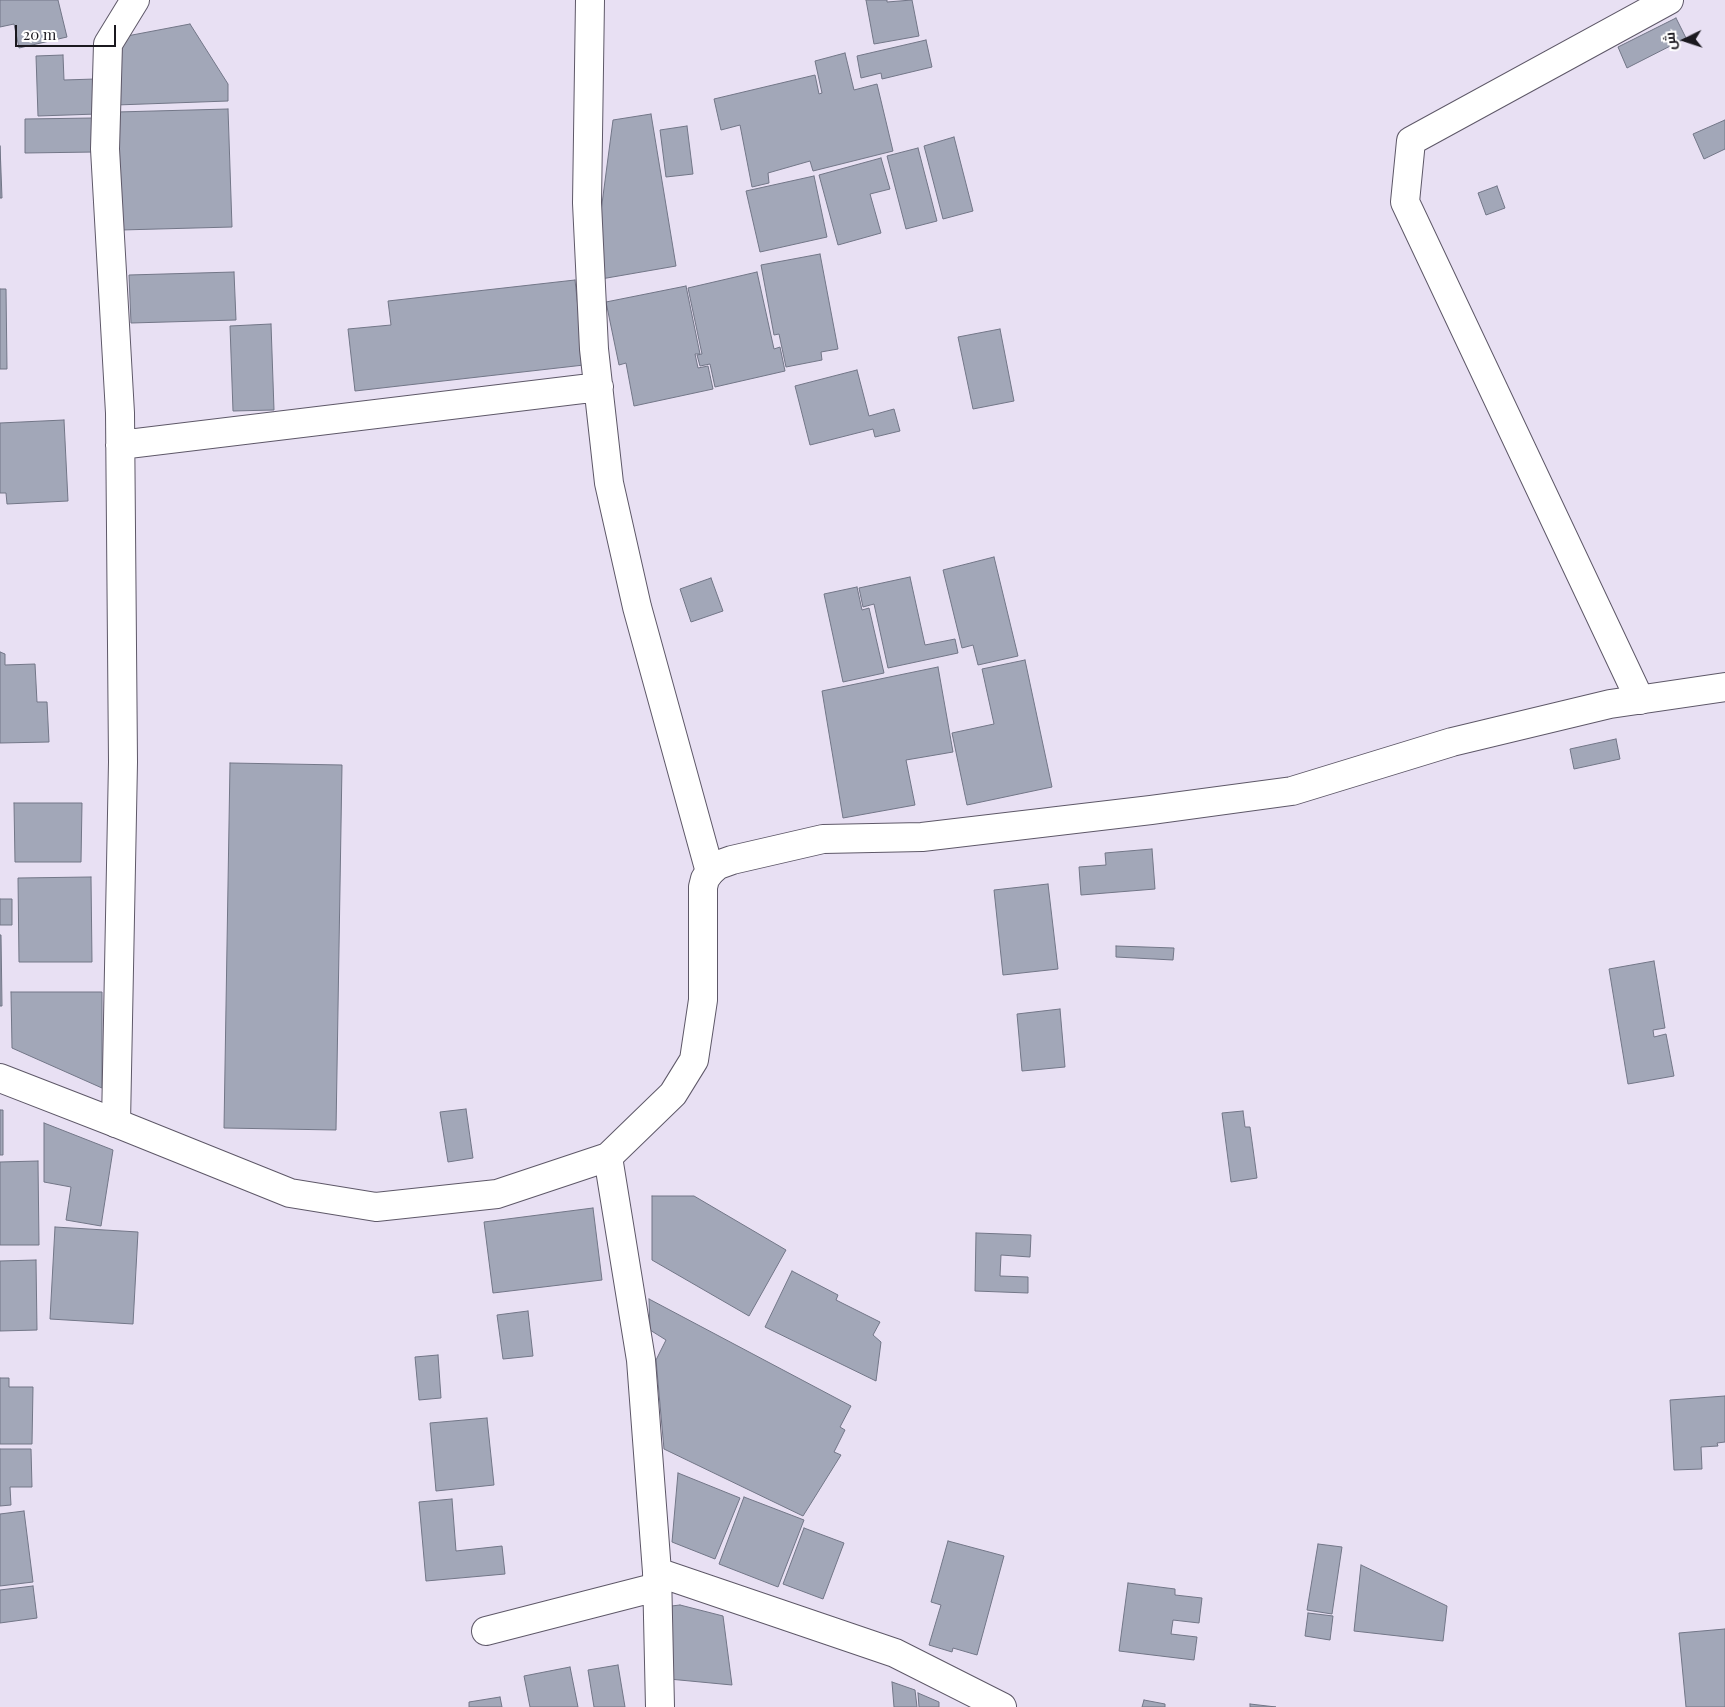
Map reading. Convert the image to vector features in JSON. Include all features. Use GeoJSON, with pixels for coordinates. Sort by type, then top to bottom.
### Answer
{"type":"FeatureCollection","features":[{"type":"Feature","properties":{"kind":"street"},"geometry":{"type":"LineString","coordinates":[[116,1123],[123,762],[120,445],[105,148],[108,44],[135,0]]}},
{"type":"Feature","properties":{"kind":"street"},"geometry":{"type":"LineString","coordinates":[[590,0],[587,203],[594,349],[609,483],[636,607],[710,872]]}},
{"type":"Feature","properties":{"kind":"street"},"geometry":{"type":"LineString","coordinates":[[1640,700],[1405,202],[1411,141],[1669,0]]}},
{"type":"Feature","properties":{"kind":"street"},"geometry":{"type":"LineString","coordinates":[[120,445],[598,387]]}},
{"type":"Feature","properties":{"kind":"street"},"geometry":{"type":"LineString","coordinates":[[0,1078],[290,1193],[376,1207],[497,1194],[608,1158],[673,1094],[694,1060],[704,1000],[704,887],[705,879],[718,865],[732,860],[823,840],[922,837],[1152,810],[1292,791],[1452,742],[1610,704],[1725,688]]}},
{"type":"Feature","properties":{"kind":"street"},"geometry":{"type":"LineString","coordinates":[[608,1158],[641,1360],[657,1580],[660,1707]]}},
{"type":"Feature","properties":{"kind":"street"},"geometry":{"type":"LineString","coordinates":[[486,1631],[657,1580],[895,1653],[1002,1707]]}},
{"type":"Feature","properties":{"kind":"building"},"geometry":{"type":"Polygon","coordinates":[[[0,0],[58,0],[67,37],[19,48],[14,24],[0,27],[0,0]]]}},
{"type":"Feature","properties":{"kind":"building"},"geometry":{"type":"Polygon","coordinates":[[[866,0],[887,0],[887,2],[912,0],[919,36],[874,44],[866,0]]]}},
{"type":"Feature","properties":{"kind":"building"},"geometry":{"type":"Polygon","coordinates":[[[1676,18],[1686,38],[1627,68],[1618,47],[1676,18]]]}},
{"type":"Feature","properties":{"kind":"building"},"geometry":{"type":"Polygon","coordinates":[[[190,24],[228,84],[228,101],[116,105],[114,44],[127,36],[190,24]]]}},
{"type":"Feature","properties":{"kind":"building"},"geometry":{"type":"Polygon","coordinates":[[[926,40],[932,67],[882,79],[881,73],[861,78],[857,56],[926,40]]]}},
{"type":"Feature","properties":{"kind":"building"},"geometry":{"type":"Polygon","coordinates":[[[845,53],[854,90],[877,84],[893,151],[813,171],[810,161],[768,173],[769,183],[752,187],[740,125],[721,130],[714,99],[815,75],[819,94],[822,93],[815,61],[845,53]]]}},
{"type":"Feature","properties":{"kind":"building"},"geometry":{"type":"Polygon","coordinates":[[[63,55],[64,80],[95,79],[97,114],[38,116],[36,56],[63,55]]]}},
{"type":"Feature","properties":{"kind":"building"},"geometry":{"type":"Polygon","coordinates":[[[228,109],[232,227],[121,230],[117,112],[228,109]]]}},
{"type":"Feature","properties":{"kind":"building"},"geometry":{"type":"Polygon","coordinates":[[[651,114],[676,266],[601,279],[600,219],[613,120],[651,114]]]}},
{"type":"Feature","properties":{"kind":"building"},"geometry":{"type":"Polygon","coordinates":[[[94,118],[95,152],[25,153],[25,119],[94,118]]]}},
{"type":"Feature","properties":{"kind":"building"},"geometry":{"type":"Polygon","coordinates":[[[1725,120],[1725,149],[1704,159],[1693,134],[1725,120]]]}},
{"type":"Feature","properties":{"kind":"building"},"geometry":{"type":"Polygon","coordinates":[[[687,126],[693,174],[666,177],[660,130],[687,126]]]}},
{"type":"Feature","properties":{"kind":"building"},"geometry":{"type":"Polygon","coordinates":[[[954,137],[973,211],[943,219],[924,146],[954,137]]]}},
{"type":"Feature","properties":{"kind":"building"},"geometry":{"type":"Polygon","coordinates":[[[0,146],[2,198],[0,198],[0,146]]]}},
{"type":"Feature","properties":{"kind":"building"},"geometry":{"type":"Polygon","coordinates":[[[918,148],[937,221],[906,229],[887,156],[918,148]]]}},
{"type":"Feature","properties":{"kind":"building"},"geometry":{"type":"Polygon","coordinates":[[[881,158],[890,189],[870,194],[881,233],[838,245],[819,175],[881,158]]]}},
{"type":"Feature","properties":{"kind":"building"},"geometry":{"type":"Polygon","coordinates":[[[814,176],[827,237],[760,252],[746,191],[814,176]]]}},
{"type":"Feature","properties":{"kind":"building"},"geometry":{"type":"Polygon","coordinates":[[[1497,186],[1505,208],[1486,215],[1478,193],[1497,186]]]}},
{"type":"Feature","properties":{"kind":"building"},"geometry":{"type":"Polygon","coordinates":[[[820,254],[838,349],[821,352],[822,360],[786,367],[779,334],[774,335],[761,265],[820,254]]]}},
{"type":"Feature","properties":{"kind":"building"},"geometry":{"type":"Polygon","coordinates":[[[234,272],[236,320],[131,323],[129,275],[234,272]]]}},
{"type":"Feature","properties":{"kind":"building"},"geometry":{"type":"Polygon","coordinates":[[[757,272],[774,349],[780,347],[785,371],[715,387],[710,364],[700,366],[697,355],[702,354],[688,288],[757,272]]]}},
{"type":"Feature","properties":{"kind":"building"},"geometry":{"type":"Polygon","coordinates":[[[575,280],[584,365],[355,391],[348,329],[391,325],[388,301],[575,280]]]}},
{"type":"Feature","properties":{"kind":"building"},"geometry":{"type":"Polygon","coordinates":[[[686,286],[700,354],[695,354],[698,368],[708,366],[713,389],[634,406],[626,363],[619,365],[606,302],[686,286]]]}},
{"type":"Feature","properties":{"kind":"building"},"geometry":{"type":"Polygon","coordinates":[[[0,289],[6,289],[7,369],[0,369],[0,289]]]}},
{"type":"Feature","properties":{"kind":"building"},"geometry":{"type":"Polygon","coordinates":[[[271,324],[274,410],[233,411],[230,326],[271,324]]]}},
{"type":"Feature","properties":{"kind":"building"},"geometry":{"type":"Polygon","coordinates":[[[1000,329],[1014,401],[973,409],[958,337],[1000,329]]]}},
{"type":"Feature","properties":{"kind":"building"},"geometry":{"type":"Polygon","coordinates":[[[857,370],[869,416],[894,409],[900,431],[875,437],[873,429],[810,445],[795,386],[857,370]]]}},
{"type":"Feature","properties":{"kind":"building"},"geometry":{"type":"Polygon","coordinates":[[[64,420],[68,501],[7,504],[6,493],[0,493],[0,423],[64,420]]]}},
{"type":"Feature","properties":{"kind":"building"},"geometry":{"type":"Polygon","coordinates":[[[994,557],[1018,656],[978,665],[973,645],[962,648],[943,570],[994,557]]]}},
{"type":"Feature","properties":{"kind":"building"},"geometry":{"type":"Polygon","coordinates":[[[910,577],[925,645],[955,639],[958,653],[888,668],[874,604],[863,607],[859,588],[910,577]]]}},
{"type":"Feature","properties":{"kind":"building"},"geometry":{"type":"Polygon","coordinates":[[[711,578],[723,611],[691,622],[680,589],[711,578]]]}},
{"type":"Feature","properties":{"kind":"building"},"geometry":{"type":"Polygon","coordinates":[[[857,587],[862,610],[869,608],[884,673],[843,682],[824,594],[857,587]]]}},
{"type":"Feature","properties":{"kind":"building"},"geometry":{"type":"Polygon","coordinates":[[[0,652],[5,654],[5,665],[35,664],[37,702],[47,702],[49,742],[0,743],[0,652]]]}},
{"type":"Feature","properties":{"kind":"building"},"geometry":{"type":"Polygon","coordinates":[[[1025,660],[1052,787],[967,805],[952,733],[994,724],[982,669],[1025,660]]]}},
{"type":"Feature","properties":{"kind":"building"},"geometry":{"type":"Polygon","coordinates":[[[938,667],[953,752],[906,760],[915,805],[843,818],[822,691],[938,667]]]}},
{"type":"Feature","properties":{"kind":"building"},"geometry":{"type":"Polygon","coordinates":[[[1616,739],[1620,759],[1574,769],[1570,749],[1616,739]]]}},
{"type":"Feature","properties":{"kind":"building"},"geometry":{"type":"Polygon","coordinates":[[[230,763],[342,765],[336,1130],[224,1128],[230,763]]]}},
{"type":"Feature","properties":{"kind":"building"},"geometry":{"type":"Polygon","coordinates":[[[14,803],[82,803],[81,862],[15,862],[14,803]]]}},
{"type":"Feature","properties":{"kind":"building"},"geometry":{"type":"Polygon","coordinates":[[[1152,849],[1155,889],[1081,895],[1079,867],[1106,865],[1105,853],[1152,849]]]}},
{"type":"Feature","properties":{"kind":"building"},"geometry":{"type":"Polygon","coordinates":[[[91,877],[92,962],[19,962],[18,878],[91,877]]]}},
{"type":"Feature","properties":{"kind":"building"},"geometry":{"type":"Polygon","coordinates":[[[1048,884],[1058,969],[1003,975],[994,890],[1048,884]]]}},
{"type":"Feature","properties":{"kind":"building"},"geometry":{"type":"Polygon","coordinates":[[[0,899],[12,899],[12,925],[0,925],[0,899]]]}},
{"type":"Feature","properties":{"kind":"building"},"geometry":{"type":"Polygon","coordinates":[[[1,935],[2,1006],[0,1006],[1,935]]]}},
{"type":"Feature","properties":{"kind":"building"},"geometry":{"type":"Polygon","coordinates":[[[1116,946],[1174,948],[1173,960],[1116,957],[1116,946]]]}},
{"type":"Feature","properties":{"kind":"building"},"geometry":{"type":"Polygon","coordinates":[[[1654,961],[1665,1028],[1653,1030],[1654,1037],[1666,1034],[1674,1076],[1628,1084],[1609,969],[1654,961]]]}},
{"type":"Feature","properties":{"kind":"building"},"geometry":{"type":"Polygon","coordinates":[[[11,992],[102,992],[102,1088],[12,1048],[11,992]]]}},
{"type":"Feature","properties":{"kind":"building"},"geometry":{"type":"Polygon","coordinates":[[[1060,1009],[1065,1067],[1022,1071],[1017,1014],[1060,1009]]]}},
{"type":"Feature","properties":{"kind":"building"},"geometry":{"type":"Polygon","coordinates":[[[466,1109],[473,1158],[448,1162],[440,1112],[466,1109]]]}},
{"type":"Feature","properties":{"kind":"building"},"geometry":{"type":"Polygon","coordinates":[[[0,1110],[3,1110],[3,1155],[0,1155],[0,1110]]]}},
{"type":"Feature","properties":{"kind":"building"},"geometry":{"type":"Polygon","coordinates":[[[1243,1111],[1245,1127],[1250,1127],[1257,1178],[1231,1182],[1222,1113],[1243,1111]]]}},
{"type":"Feature","properties":{"kind":"building"},"geometry":{"type":"Polygon","coordinates":[[[44,1123],[113,1150],[101,1226],[66,1220],[71,1187],[44,1182],[44,1123]]]}},
{"type":"Feature","properties":{"kind":"building"},"geometry":{"type":"Polygon","coordinates":[[[38,1161],[39,1245],[0,1245],[0,1162],[38,1161]]]}},
{"type":"Feature","properties":{"kind":"building"},"geometry":{"type":"Polygon","coordinates":[[[652,1196],[694,1196],[786,1250],[749,1316],[652,1260],[652,1196]]]}},
{"type":"Feature","properties":{"kind":"building"},"geometry":{"type":"Polygon","coordinates":[[[593,1208],[602,1280],[493,1293],[484,1222],[593,1208]]]}},
{"type":"Feature","properties":{"kind":"building"},"geometry":{"type":"Polygon","coordinates":[[[55,1227],[138,1232],[133,1324],[50,1319],[55,1227]]]}},
{"type":"Feature","properties":{"kind":"building"},"geometry":{"type":"Polygon","coordinates":[[[976,1233],[1031,1235],[1030,1257],[1001,1255],[1000,1276],[1028,1277],[1028,1293],[975,1291],[976,1233]]]}},
{"type":"Feature","properties":{"kind":"building"},"geometry":{"type":"Polygon","coordinates":[[[36,1260],[37,1330],[0,1331],[0,1261],[36,1260]]]}},
{"type":"Feature","properties":{"kind":"building"},"geometry":{"type":"Polygon","coordinates":[[[792,1271],[838,1295],[836,1300],[880,1322],[873,1335],[881,1342],[876,1381],[765,1327],[792,1271]]]}},
{"type":"Feature","properties":{"kind":"building"},"geometry":{"type":"Polygon","coordinates":[[[649,1299],[851,1406],[840,1427],[845,1430],[834,1452],[841,1455],[803,1516],[664,1449],[656,1360],[666,1340],[650,1330],[649,1299]]]}},
{"type":"Feature","properties":{"kind":"building"},"geometry":{"type":"Polygon","coordinates":[[[528,1311],[533,1356],[503,1359],[497,1315],[528,1311]]]}},
{"type":"Feature","properties":{"kind":"building"},"geometry":{"type":"Polygon","coordinates":[[[438,1355],[441,1398],[419,1400],[415,1357],[438,1355]]]}},
{"type":"Feature","properties":{"kind":"building"},"geometry":{"type":"Polygon","coordinates":[[[0,1378],[9,1378],[9,1387],[33,1387],[32,1444],[0,1444],[0,1378]]]}},
{"type":"Feature","properties":{"kind":"building"},"geometry":{"type":"Polygon","coordinates":[[[1725,1396],[1725,1442],[1717,1443],[1718,1446],[1701,1447],[1702,1469],[1674,1470],[1670,1400],[1725,1396]]]}},
{"type":"Feature","properties":{"kind":"building"},"geometry":{"type":"Polygon","coordinates":[[[487,1418],[494,1485],[436,1491],[430,1423],[487,1418]]]}},
{"type":"Feature","properties":{"kind":"building"},"geometry":{"type":"Polygon","coordinates":[[[0,1449],[31,1449],[32,1487],[10,1487],[11,1505],[0,1506],[0,1449]]]}},
{"type":"Feature","properties":{"kind":"building"},"geometry":{"type":"Polygon","coordinates":[[[678,1473],[740,1498],[715,1559],[672,1542],[678,1473]]]}},
{"type":"Feature","properties":{"kind":"building"},"geometry":{"type":"Polygon","coordinates":[[[744,1497],[804,1520],[778,1587],[719,1564],[744,1497]]]}},
{"type":"Feature","properties":{"kind":"building"},"geometry":{"type":"Polygon","coordinates":[[[452,1499],[456,1551],[502,1546],[505,1574],[426,1581],[419,1502],[452,1499]]]}},
{"type":"Feature","properties":{"kind":"building"},"geometry":{"type":"Polygon","coordinates":[[[24,1511],[33,1582],[0,1586],[0,1514],[24,1511]]]}},
{"type":"Feature","properties":{"kind":"building"},"geometry":{"type":"Polygon","coordinates":[[[804,1528],[844,1543],[823,1599],[783,1584],[804,1528]]]}},
{"type":"Feature","properties":{"kind":"building"},"geometry":{"type":"Polygon","coordinates":[[[948,1541],[1004,1556],[977,1655],[953,1648],[952,1652],[929,1645],[941,1605],[931,1602],[948,1541]]]}},
{"type":"Feature","properties":{"kind":"building"},"geometry":{"type":"Polygon","coordinates":[[[1318,1544],[1342,1547],[1332,1614],[1307,1610],[1318,1544]]]}},
{"type":"Feature","properties":{"kind":"building"},"geometry":{"type":"Polygon","coordinates":[[[1361,1565],[1447,1606],[1443,1641],[1354,1631],[1361,1565]]]}},
{"type":"Feature","properties":{"kind":"building"},"geometry":{"type":"Polygon","coordinates":[[[1128,1583],[1175,1589],[1175,1595],[1202,1598],[1199,1623],[1173,1620],[1171,1634],[1197,1637],[1194,1660],[1119,1651],[1128,1583]]]}},
{"type":"Feature","properties":{"kind":"building"},"geometry":{"type":"Polygon","coordinates":[[[33,1586],[37,1618],[0,1623],[0,1590],[33,1586]]]}},
{"type":"Feature","properties":{"kind":"building"},"geometry":{"type":"Polygon","coordinates":[[[680,1605],[723,1616],[732,1685],[669,1679],[663,1607],[680,1605]]]}},
{"type":"Feature","properties":{"kind":"building"},"geometry":{"type":"Polygon","coordinates":[[[1308,1613],[1333,1616],[1330,1640],[1305,1636],[1308,1613]]]}},
{"type":"Feature","properties":{"kind":"building"},"geometry":{"type":"Polygon","coordinates":[[[1725,1629],[1725,1707],[1686,1707],[1679,1633],[1725,1629]]]}},
{"type":"Feature","properties":{"kind":"building"},"geometry":{"type":"Polygon","coordinates":[[[618,1665],[625,1707],[594,1707],[588,1670],[618,1665]]]}},
{"type":"Feature","properties":{"kind":"building"},"geometry":{"type":"Polygon","coordinates":[[[570,1667],[578,1707],[530,1707],[524,1676],[570,1667]]]}},
{"type":"Feature","properties":{"kind":"building"},"geometry":{"type":"Polygon","coordinates":[[[892,1682],[915,1690],[917,1707],[894,1707],[892,1682]]]}},
{"type":"Feature","properties":{"kind":"building"},"geometry":{"type":"Polygon","coordinates":[[[918,1693],[939,1702],[939,1707],[919,1707],[918,1693]]]}},
{"type":"Feature","properties":{"kind":"building"},"geometry":{"type":"Polygon","coordinates":[[[500,1697],[502,1707],[469,1707],[469,1702],[500,1697]]]}},
{"type":"Feature","properties":{"kind":"building"},"geometry":{"type":"Polygon","coordinates":[[[1144,1700],[1165,1704],[1165,1707],[1142,1707],[1144,1700]]]}},
{"type":"Feature","properties":{"kind":"building"},"geometry":{"type":"Polygon","coordinates":[[[1250,1704],[1276,1707],[1250,1707],[1250,1704]]]}}]}
